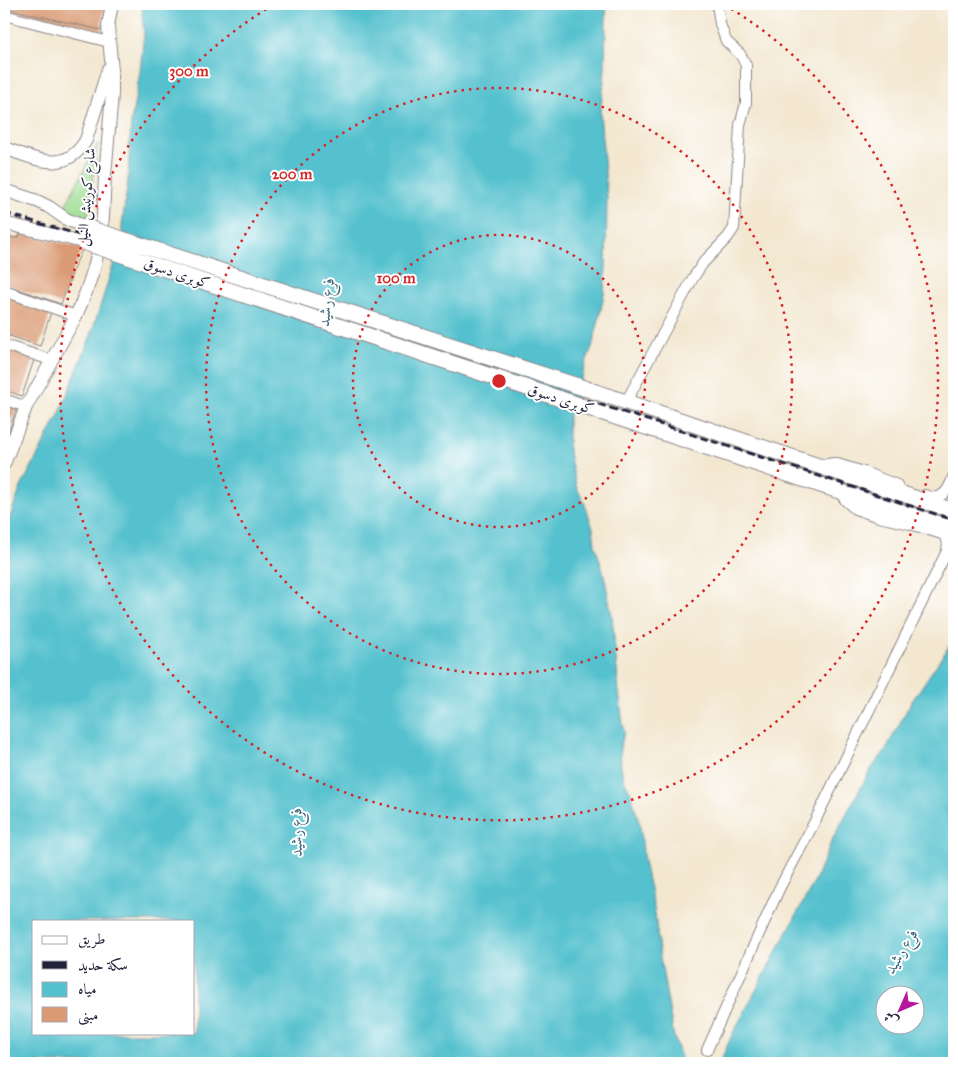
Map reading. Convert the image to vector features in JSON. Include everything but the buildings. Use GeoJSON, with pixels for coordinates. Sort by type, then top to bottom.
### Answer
{"type":"FeatureCollection","features":[{"type":"Feature","properties":{"kind":"highway","name":"كوبرى دسوق"},"geometry":{"type":"LineString","coordinates":[[85,235],[584,388],[954,511]]}},
{"type":"Feature","properties":{"kind":"highway","name":"كوبرى دسوق"},"geometry":{"type":"LineString","coordinates":[[85,235],[579,405],[954,529]]}},
{"type":"Feature","properties":{"kind":"main road","name":"شارع كورنيش النيل"},"geometry":{"type":"LineString","coordinates":[[4,464],[26,407],[76,316],[92,276],[100,242],[112,94],[112,59],[108,26],[112,4]]}},
{"type":"Feature","properties":{"kind":"main road"},"geometry":{"type":"LineString","coordinates":[[4,148],[53,162],[63,161],[73,156],[86,140],[112,59]]}},
{"type":"Feature","properties":{"kind":"main road"},"geometry":{"type":"LineString","coordinates":[[4,190],[37,201],[48,207],[85,235]]}},
{"type":"Feature","properties":{"kind":"main road"},"geometry":{"type":"LineString","coordinates":[[4,223],[85,235]]}},
{"type":"Feature","properties":{"kind":"street"},"geometry":{"type":"LineString","coordinates":[[626,402],[692,278],[734,228],[740,125],[746,103],[746,65],[740,54],[726,41],[720,24],[717,4]]}},
{"type":"Feature","properties":{"kind":"street"},"geometry":{"type":"LineString","coordinates":[[4,15],[109,42]]}},
{"type":"Feature","properties":{"kind":"street"},"geometry":{"type":"LineString","coordinates":[[4,291],[76,316]]}},
{"type":"Feature","properties":{"kind":"street"},"geometry":{"type":"LineString","coordinates":[[4,345],[51,360]]}},
{"type":"Feature","properties":{"kind":"street"},"geometry":{"type":"LineString","coordinates":[[4,399],[26,407]]}},
{"type":"Feature","properties":{"kind":"street"},"geometry":{"type":"LineString","coordinates":[[823,468],[834,462],[933,497],[940,496],[948,489],[954,475]]}},
{"type":"Feature","properties":{"kind":"street"},"geometry":{"type":"LineString","coordinates":[[707,1050],[779,889],[816,819],[947,551],[948,542],[942,534],[855,509],[838,490]]}},
{"type":"Feature","properties":{"kind":"green space"},"geometry":{"type":"Polygon","coordinates":[[[98,143],[87,223],[63,210],[98,143]]]}},
{"type":"Feature","properties":{"kind":"water","name":"فرع رشيد"},"geometry":{"type":"Polygon","coordinates":[[[143,4],[607,4],[605,68],[600,112],[607,197],[604,294],[592,347],[568,419],[569,453],[576,486],[593,528],[595,545],[604,574],[612,616],[624,733],[620,747],[621,767],[640,825],[644,861],[655,913],[659,951],[674,1037],[683,1063],[4,1063],[4,533],[21,487],[59,415],[91,335],[122,242],[131,122],[140,72],[144,33],[143,4]]]}},
{"type":"Feature","properties":{"kind":"water","name":"فرع رشيد"},"geometry":{"type":"Polygon","coordinates":[[[954,639],[954,1063],[720,1063],[731,1037],[815,880],[833,838],[871,769],[885,751],[910,704],[954,639]]]}},
{"type":"Feature","properties":{"kind":"railway"},"geometry":{"type":"LineString","coordinates":[[4,213],[80,235],[954,520]]}}]}
